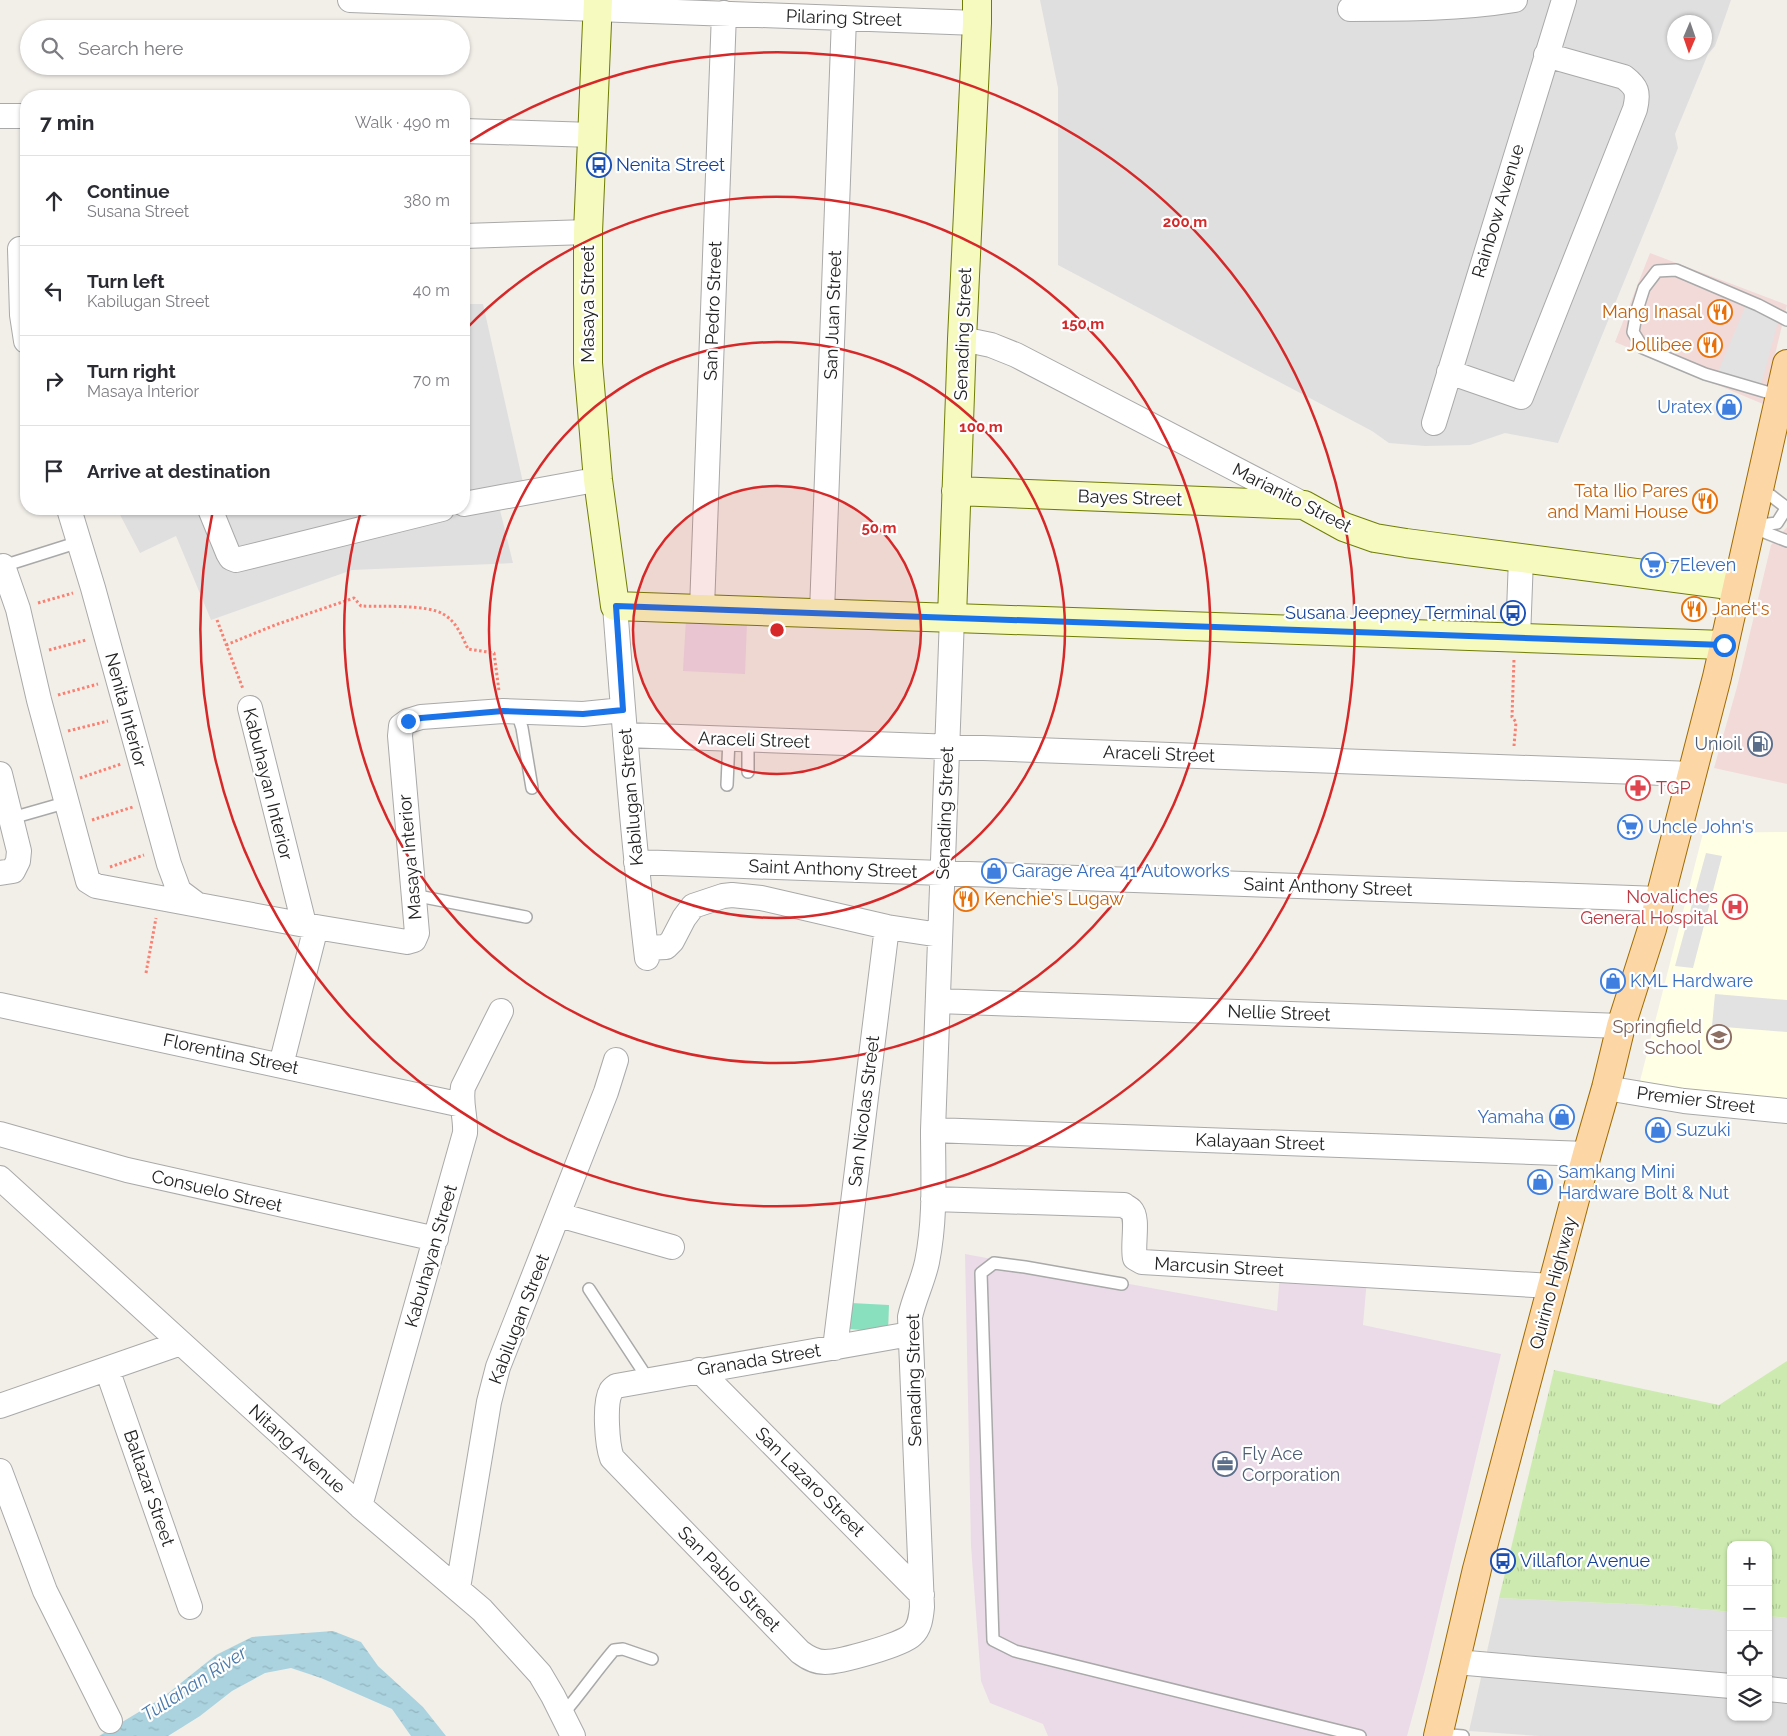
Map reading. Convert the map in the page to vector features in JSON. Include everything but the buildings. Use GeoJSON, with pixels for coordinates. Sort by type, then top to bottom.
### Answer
{"type":"FeatureCollection","features":[{"type":"Feature","properties":{"kind":"main road","name":"Quirino Highway"},"geometry":{"type":"LineString","coordinates":[[1446,1735],[1456,1662],[1477,1569],[1586,1154],[1606,1088],[1621,1026],[1642,963],[1660,899],[1717,677],[1787,364]]}},
{"type":"Feature","properties":{"kind":"street","name":"Pilaring Street"},"geometry":{"type":"LineString","coordinates":[[350,0],[598,5],[844,18],[977,8]]}},
{"type":"Feature","properties":{"kind":"street"},"geometry":{"type":"LineString","coordinates":[[1350,9],[1430,9],[1515,0]]}},
{"type":"Feature","properties":{"kind":"street","name":"Rainbow Avenue"},"geometry":{"type":"LineString","coordinates":[[1434,423],[1564,0]]}},
{"type":"Feature","properties":{"kind":"street","name":"Masaya Street"},"geometry":{"type":"LineString","coordinates":[[598,5],[588,232],[588,363],[591,481],[616,606]]}},
{"type":"Feature","properties":{"kind":"street","name":"Senading Street"},"geometry":{"type":"LineString","coordinates":[[920,1623],[922,1595],[910,1317],[913,1302],[927,1264],[933,1199],[933,1130],[956,491],[977,8]]}},
{"type":"Feature","properties":{"kind":"street","name":"San Pedro Street"},"geometry":{"type":"LineString","coordinates":[[702,608],[724,13]]}},
{"type":"Feature","properties":{"kind":"street","name":"San Juan Street"},"geometry":{"type":"LineString","coordinates":[[822,612],[844,18]]}},
{"type":"Feature","properties":{"kind":"street"},"geometry":{"type":"LineString","coordinates":[[1450,372],[1521,397],[1636,109],[1637,92],[1634,85],[1624,77],[1546,55]]}},
{"type":"Feature","properties":{"kind":"street"},"geometry":{"type":"LineString","coordinates":[[0,116],[20,116]]}},
{"type":"Feature","properties":{"kind":"street"},"geometry":{"type":"LineString","coordinates":[[470,131],[593,135]]}},
{"type":"Feature","properties":{"kind":"street"},"geometry":{"type":"LineString","coordinates":[[470,236],[588,232]]}},
{"type":"Feature","properties":{"kind":"street"},"geometry":{"type":"LineString","coordinates":[[15,249],[20,296]]}},
{"type":"Feature","properties":{"kind":"street","name":"Marianito Street"},"geometry":{"type":"LineString","coordinates":[[962,339],[991,345],[1016,355],[1344,527],[1375,538],[1737,586]]}},
{"type":"Feature","properties":{"kind":"street"},"geometry":{"type":"LineString","coordinates":[[470,503],[591,481]]}},
{"type":"Feature","properties":{"kind":"street","name":"Bayes Street"},"geometry":{"type":"LineString","coordinates":[[956,491],[1304,505]]}},
{"type":"Feature","properties":{"kind":"street","name":"Nenita Interior"},"geometry":{"type":"LineString","coordinates":[[71,515],[93,588],[164,849],[179,891],[195,903]]}},
{"type":"Feature","properties":{"kind":"street"},"geometry":{"type":"LineString","coordinates":[[212,515],[228,553],[231,558],[236,560],[413,515]]}},
{"type":"Feature","properties":{"kind":"street"},"geometry":{"type":"LineString","coordinates":[[1517,638],[1521,558]]}},
{"type":"Feature","properties":{"kind":"street"},"geometry":{"type":"LineString","coordinates":[[3,566],[18,609],[62,794],[74,826],[88,878]]}},
{"type":"Feature","properties":{"kind":"street"},"geometry":{"type":"LineString","coordinates":[[616,606],[1724,645]]}},
{"type":"Feature","properties":{"kind":"street","name":"Kabilugan Street"},"geometry":{"type":"LineString","coordinates":[[616,606],[636,862],[647,953],[666,947],[672,941],[684,918],[693,906],[732,895],[761,898],[887,927]]}},
{"type":"Feature","properties":{"kind":"street","name":"Kabuhayan Interior"},"geometry":{"type":"LineString","coordinates":[[250,708],[310,925],[281,1065]]}},
{"type":"Feature","properties":{"kind":"street","name":"Masaya Interior"},"geometry":{"type":"LineString","coordinates":[[88,878],[96,886],[407,942],[414,940],[417,932],[400,736],[402,726],[408,721],[421,718],[510,711],[583,714],[623,710]]}},
{"type":"Feature","properties":{"kind":"street","name":"Araceli Street"},"geometry":{"type":"LineString","coordinates":[[625,735],[1692,774]]}},
{"type":"Feature","properties":{"kind":"street"},"geometry":{"type":"LineString","coordinates":[[0,774],[9,829],[19,851],[18,862],[14,870],[0,873]]}},
{"type":"Feature","properties":{"kind":"street","name":"Saint Anthony Street"},"geometry":{"type":"LineString","coordinates":[[636,862],[1660,899]]}},
{"type":"Feature","properties":{"kind":"street"},"geometry":{"type":"LineString","coordinates":[[887,927],[940,936]]}},
{"type":"Feature","properties":{"kind":"street","name":"San Nicolas Street"},"geometry":{"type":"LineString","coordinates":[[835,1348],[887,927]]}},
{"type":"Feature","properties":{"kind":"street","name":"Nellie Street"},"geometry":{"type":"LineString","coordinates":[[938,1001],[1621,1026]]}},
{"type":"Feature","properties":{"kind":"street","name":"Florentina Street"},"geometry":{"type":"LineString","coordinates":[[0,1005],[462,1105]]}},
{"type":"Feature","properties":{"kind":"street","name":"Kabuhayan Street"},"geometry":{"type":"LineString","coordinates":[[360,1506],[465,1133],[466,1122],[461,1096],[466,1078],[501,1012]]}},
{"type":"Feature","properties":{"kind":"street","name":"Kabilugan Street"},"geometry":{"type":"LineString","coordinates":[[458,1588],[489,1402],[498,1367],[559,1215],[606,1092],[616,1060]]}},
{"type":"Feature","properties":{"kind":"street","name":"Premier Street"},"geometry":{"type":"LineString","coordinates":[[1606,1088],[1684,1101],[1787,1111]]}},
{"type":"Feature","properties":{"kind":"street","name":"Kalayaan Street"},"geometry":{"type":"LineString","coordinates":[[933,1130],[1586,1154]]}},
{"type":"Feature","properties":{"kind":"street","name":"Consuelo Street"},"geometry":{"type":"LineString","coordinates":[[0,1134],[127,1170],[436,1240]]}},
{"type":"Feature","properties":{"kind":"street","name":"Nitang Avenue"},"geometry":{"type":"LineString","coordinates":[[0,1178],[360,1506],[482,1610],[540,1674],[563,1714],[573,1736]]}},
{"type":"Feature","properties":{"kind":"street","name":"Marcusin Street"},"geometry":{"type":"LineString","coordinates":[[933,1199],[1124,1205],[1131,1210],[1134,1217],[1133,1251],[1135,1258],[1142,1262],[1552,1286]]}},
{"type":"Feature","properties":{"kind":"street"},"geometry":{"type":"LineString","coordinates":[[559,1215],[672,1247]]}},
{"type":"Feature","properties":{"kind":"street","name":"Granada Street"},"geometry":{"type":"LineString","coordinates":[[611,1390],[616,1386],[648,1379],[910,1334]]}},
{"type":"Feature","properties":{"kind":"street"},"geometry":{"type":"LineString","coordinates":[[0,1406],[181,1343]]}},
{"type":"Feature","properties":{"kind":"street","name":"Baltazar Street"},"geometry":{"type":"LineString","coordinates":[[107,1369],[190,1607]]}},
{"type":"Feature","properties":{"kind":"street","name":"San Lazaro Street"},"geometry":{"type":"LineString","coordinates":[[699,1370],[922,1595]]}},
{"type":"Feature","properties":{"kind":"street","name":"San Pablo Street"},"geometry":{"type":"LineString","coordinates":[[611,1390],[608,1398],[606,1439],[612,1458],[806,1656],[815,1661],[836,1661],[905,1642],[914,1634],[920,1623]]}},
{"type":"Feature","properties":{"kind":"street"},"geometry":{"type":"LineString","coordinates":[[0,1471],[45,1591],[110,1721]]}},
{"type":"Feature","properties":{"kind":"street"},"geometry":{"type":"LineString","coordinates":[[1456,1662],[1727,1686]]}},
{"type":"Feature","properties":{"kind":"street"},"geometry":{"type":"LineString","coordinates":[[1772,1690],[1787,1691]]}},
{"type":"Feature","properties":{"kind":"lane"},"geometry":{"type":"LineString","coordinates":[[1780,396],[1705,374],[1643,348],[1633,332],[1644,288],[1657,271],[1676,270],[1758,305],[1787,320]]}},
{"type":"Feature","properties":{"kind":"lane"},"geometry":{"type":"LineString","coordinates":[[1750,526],[1777,523],[1787,508],[1759,487]]}},
{"type":"Feature","properties":{"kind":"lane"},"geometry":{"type":"LineString","coordinates":[[1750,526],[1787,540]]}},
{"type":"Feature","properties":{"kind":"lane"},"geometry":{"type":"LineString","coordinates":[[3,566],[79,542]]}},
{"type":"Feature","properties":{"kind":"lane"},"geometry":{"type":"LineString","coordinates":[[510,711],[522,728],[532,788]]}},
{"type":"Feature","properties":{"kind":"lane"},"geometry":{"type":"LineString","coordinates":[[738,739],[748,772]]}},
{"type":"Feature","properties":{"kind":"lane"},"geometry":{"type":"LineString","coordinates":[[727,785],[738,739]]}},
{"type":"Feature","properties":{"kind":"lane"},"geometry":{"type":"LineString","coordinates":[[9,829],[62,794]]}},
{"type":"Feature","properties":{"kind":"lane"},"geometry":{"type":"LineString","coordinates":[[413,895],[526,916]]}},
{"type":"Feature","properties":{"kind":"lane"},"geometry":{"type":"LineString","coordinates":[[1122,1284],[1034,1268],[994,1263],[981,1272],[993,1640],[1015,1651],[1360,1736]]}},
{"type":"Feature","properties":{"kind":"lane"},"geometry":{"type":"LineString","coordinates":[[589,1290],[648,1379]]}},
{"type":"Feature","properties":{"kind":"lane"},"geometry":{"type":"LineString","coordinates":[[563,1714],[614,1650],[623,1649],[652,1659]]}},
{"type":"Feature","properties":{"kind":"path"},"geometry":{"type":"LineString","coordinates":[[18,609],[93,588]]}},
{"type":"Feature","properties":{"kind":"path"},"geometry":{"type":"LineString","coordinates":[[226,645],[275,624],[354,598],[361,606],[418,608],[443,614],[460,629],[468,648],[494,653],[510,711]]}},
{"type":"Feature","properties":{"kind":"path","name":"Kabuhayan Interior"},"geometry":{"type":"LineString","coordinates":[[217,620],[250,708]]}},
{"type":"Feature","properties":{"kind":"path"},"geometry":{"type":"LineString","coordinates":[[29,656],[106,635]]}},
{"type":"Feature","properties":{"kind":"path"},"geometry":{"type":"LineString","coordinates":[[1513,767],[1516,722],[1512,717],[1517,638]]}},
{"type":"Feature","properties":{"kind":"path"},"geometry":{"type":"LineString","coordinates":[[39,700],[118,679]]}},
{"type":"Feature","properties":{"kind":"path"},"geometry":{"type":"LineString","coordinates":[[49,736],[128,715]]}},
{"type":"Feature","properties":{"kind":"path"},"geometry":{"type":"LineString","coordinates":[[62,794],[139,758]]}},
{"type":"Feature","properties":{"kind":"path"},"geometry":{"type":"LineString","coordinates":[[74,826],[150,801]]}},
{"type":"Feature","properties":{"kind":"path"},"geometry":{"type":"LineString","coordinates":[[88,878],[164,849]]}},
{"type":"Feature","properties":{"kind":"path"},"geometry":{"type":"LineString","coordinates":[[146,973],[160,897]]}},
{"type":"Feature","properties":{"kind":"shaded area"},"geometry":{"type":"Polygon","coordinates":[[[1040,0],[1731,0],[1715,46],[1712,49],[1712,15],[1667,15],[1667,60],[1706,60],[1675,134],[1678,148],[1558,443],[1505,433],[1470,445],[1425,446],[1389,443],[1372,431],[1058,265],[1058,88],[1040,0]]]}},
{"type":"Feature","properties":{"kind":"shaded area"},"geometry":{"type":"Polygon","coordinates":[[[1650,253],[1787,305],[1763,404],[1615,342],[1650,253]]]}},
{"type":"Feature","properties":{"kind":"shaded area"},"geometry":{"type":"Polygon","coordinates":[[[470,304],[483,304],[524,487],[499,506],[513,563],[352,570],[211,620],[176,536],[140,553],[120,515],[470,515],[470,304]]]}},
{"type":"Feature","properties":{"kind":"shaded area"},"geometry":{"type":"Polygon","coordinates":[[[1746,305],[1779,318],[1761,385],[1718,372],[1746,305]]]}},
{"type":"Feature","properties":{"kind":"shaded area"},"geometry":{"type":"Polygon","coordinates":[[[1787,527],[1787,784],[1714,768],[1737,687],[1771,545],[1787,527]]]}},
{"type":"Feature","properties":{"kind":"shaded area"},"geometry":{"type":"Polygon","coordinates":[[[686,619],[747,622],[745,674],[683,671],[686,619]]]}},
{"type":"Feature","properties":{"kind":"shaded area"},"geometry":{"type":"Polygon","coordinates":[[[1787,832],[1787,1103],[1639,1085],[1703,833],[1787,832]]]}},
{"type":"Feature","properties":{"kind":"shaded area"},"geometry":{"type":"Polygon","coordinates":[[[1706,853],[1722,856],[1693,968],[1675,966],[1706,853]]]}},
{"type":"Feature","properties":{"kind":"shaded area"},"geometry":{"type":"Polygon","coordinates":[[[1715,994],[1787,1000],[1787,1032],[1712,1026],[1715,994]]]}},
{"type":"Feature","properties":{"kind":"shaded area"},"geometry":{"type":"Polygon","coordinates":[[[965,1254],[1277,1311],[1280,1273],[1367,1279],[1363,1325],[1501,1354],[1425,1670],[1407,1736],[1048,1736],[1043,1724],[990,1703],[981,1681],[971,1546],[965,1254]]]}},
{"type":"Feature","properties":{"kind":"shaded area"},"geometry":{"type":"Polygon","coordinates":[[[1499,1598],[1671,1606],[1727,1612],[1727,1721],[1772,1721],[1772,1616],[1787,1618],[1787,1736],[1539,1736],[1469,1731],[1499,1598]]]}},
{"type":"Feature","properties":{"kind":"green space"},"geometry":{"type":"Polygon","coordinates":[[[851,1303],[889,1305],[888,1332],[849,1329],[851,1303]]]}},
{"type":"Feature","properties":{"kind":"green space"},"geometry":{"type":"Polygon","coordinates":[[[1787,1361],[1787,1618],[1772,1616],[1772,1541],[1727,1541],[1727,1612],[1671,1606],[1499,1598],[1554,1370],[1719,1405],[1787,1361]]]}},
{"type":"Feature","properties":{"kind":"water","name":"Tullahan River"},"geometry":{"type":"Polygon","coordinates":[[[333,1631],[361,1642],[378,1666],[423,1707],[446,1736],[411,1736],[392,1709],[321,1678],[291,1668],[265,1673],[232,1691],[200,1716],[168,1736],[99,1736],[162,1698],[216,1655],[252,1637],[333,1631]]]}},
{"type":"Feature","properties":{"kind":"place","name":"Nenita Street"},"geometry":{"type":"Point","coordinates":[599,165]}},
{"type":"Feature","properties":{"kind":"place","name":"Mang Inasal"},"geometry":{"type":"Point","coordinates":[1720,312]}},
{"type":"Feature","properties":{"kind":"place","name":"Jollibee"},"geometry":{"type":"Point","coordinates":[1710,345]}},
{"type":"Feature","properties":{"kind":"place","name":"Uratex"},"geometry":{"type":"Point","coordinates":[1729,407]}},
{"type":"Feature","properties":{"kind":"place","name":"Tata Ilio Pares and Mami House"},"geometry":{"type":"Point","coordinates":[1705,501]}},
{"type":"Feature","properties":{"kind":"place","name":"7Eleven"},"geometry":{"type":"Point","coordinates":[1653,565]}},
{"type":"Feature","properties":{"kind":"place","name":"Janet's"},"geometry":{"type":"Point","coordinates":[1694,609]}},
{"type":"Feature","properties":{"kind":"place","name":"Susana Jeepney Terminal"},"geometry":{"type":"Point","coordinates":[1513,613]}},
{"type":"Feature","properties":{"kind":"place","name":"Unioil"},"geometry":{"type":"Point","coordinates":[1760,744]}},
{"type":"Feature","properties":{"kind":"place","name":"TGP"},"geometry":{"type":"Point","coordinates":[1638,788]}},
{"type":"Feature","properties":{"kind":"place","name":"Uncle John's"},"geometry":{"type":"Point","coordinates":[1630,827]}},
{"type":"Feature","properties":{"kind":"place","name":"Garage Area 41 Autoworks"},"geometry":{"type":"Point","coordinates":[994,871]}},
{"type":"Feature","properties":{"kind":"place","name":"Kenchie's Lugaw"},"geometry":{"type":"Point","coordinates":[966,899]}},
{"type":"Feature","properties":{"kind":"place","name":"Novaliches General Hospital"},"geometry":{"type":"Point","coordinates":[1735,907]}},
{"type":"Feature","properties":{"kind":"place","name":"KML Hardware"},"geometry":{"type":"Point","coordinates":[1613,981]}},
{"type":"Feature","properties":{"kind":"place","name":"Springfield School"},"geometry":{"type":"Point","coordinates":[1719,1037]}},
{"type":"Feature","properties":{"kind":"place","name":"Yamaha"},"geometry":{"type":"Point","coordinates":[1562,1117]}},
{"type":"Feature","properties":{"kind":"place","name":"Suzuki"},"geometry":{"type":"Point","coordinates":[1658,1130]}},
{"type":"Feature","properties":{"kind":"place","name":"Samkang Mini Hardware Bolt & Nut"},"geometry":{"type":"Point","coordinates":[1540,1182]}},
{"type":"Feature","properties":{"kind":"place","name":"Fly Ace Corporation"},"geometry":{"type":"Point","coordinates":[1225,1464]}},
{"type":"Feature","properties":{"kind":"place","name":"Villaflor Avenue"},"geometry":{"type":"Point","coordinates":[1503,1561]}},
{"type":"Feature","properties":{"kind":"route"},"geometry":{"type":"LineString","coordinates":[[408,721],[421,718],[503,711],[583,714],[623,710],[616,606],[1724,645]]}}]}
